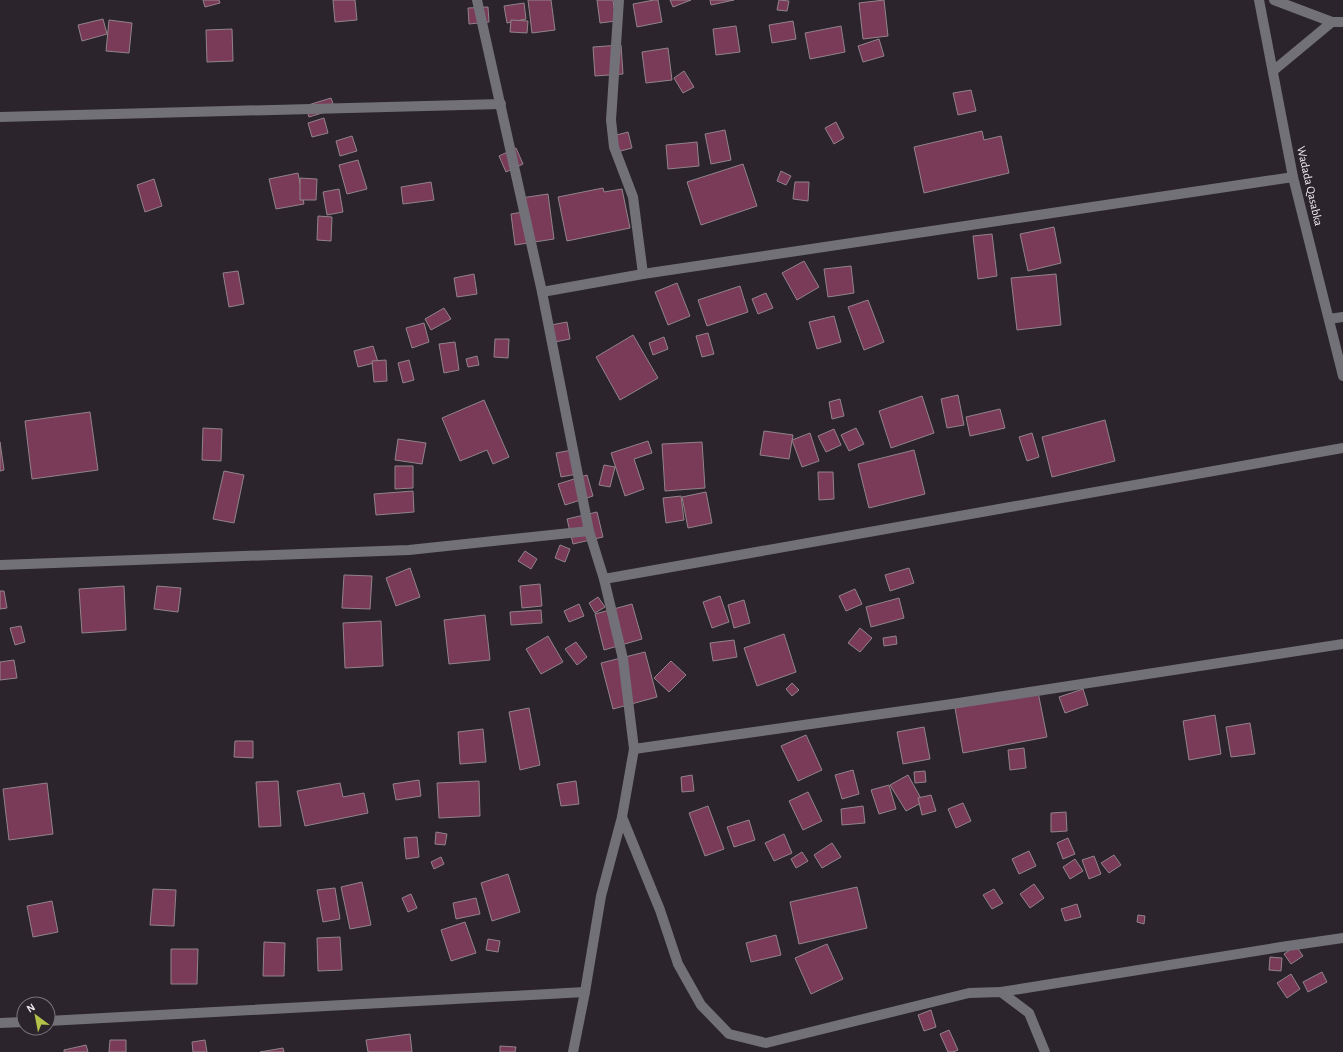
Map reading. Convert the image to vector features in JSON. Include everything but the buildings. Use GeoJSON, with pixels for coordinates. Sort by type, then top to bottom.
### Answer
{"type":"FeatureCollection","features":[{"type":"Feature","properties":{"kind":"street"},"geometry":{"type":"LineString","coordinates":[[477,0],[542,292],[589,531],[604,579],[623,659],[634,749],[622,817],[601,896],[585,992],[572,1052]]}},
{"type":"Feature","properties":{"kind":"street"},"geometry":{"type":"LineString","coordinates":[[619,0],[611,120],[614,147],[634,197],[643,274]]}},
{"type":"Feature","properties":{"kind":"street","name":"Wadada Qasabka"},"geometry":{"type":"LineString","coordinates":[[1259,0],[1294,177],[1343,376]]}},
{"type":"Feature","properties":{"kind":"street"},"geometry":{"type":"LineString","coordinates":[[1274,0],[1332,22],[1343,22]]}},
{"type":"Feature","properties":{"kind":"street"},"geometry":{"type":"LineString","coordinates":[[1273,71],[1332,22]]}},
{"type":"Feature","properties":{"kind":"street"},"geometry":{"type":"LineString","coordinates":[[0,117],[500,104]]}},
{"type":"Feature","properties":{"kind":"street"},"geometry":{"type":"LineString","coordinates":[[542,292],[643,274],[1294,177]]}},
{"type":"Feature","properties":{"kind":"street"},"geometry":{"type":"LineString","coordinates":[[1329,319],[1343,316]]}},
{"type":"Feature","properties":{"kind":"street"},"geometry":{"type":"LineString","coordinates":[[604,579],[1343,448]]}},
{"type":"Feature","properties":{"kind":"street"},"geometry":{"type":"LineString","coordinates":[[0,565],[409,550],[589,531]]}},
{"type":"Feature","properties":{"kind":"street"},"geometry":{"type":"LineString","coordinates":[[634,749],[952,704],[1343,644]]}},
{"type":"Feature","properties":{"kind":"street"},"geometry":{"type":"LineString","coordinates":[[622,817],[660,910],[678,964],[701,1005],[729,1034],[766,1043],[969,993],[1000,992],[1343,938]]}},
{"type":"Feature","properties":{"kind":"street"},"geometry":{"type":"LineString","coordinates":[[56,1021],[585,992]]}},
{"type":"Feature","properties":{"kind":"street"},"geometry":{"type":"LineString","coordinates":[[1000,992],[1029,1013],[1045,1052]]}},
{"type":"Feature","properties":{"kind":"street"},"geometry":{"type":"LineString","coordinates":[[0,1023],[16,1022]]}}]}
